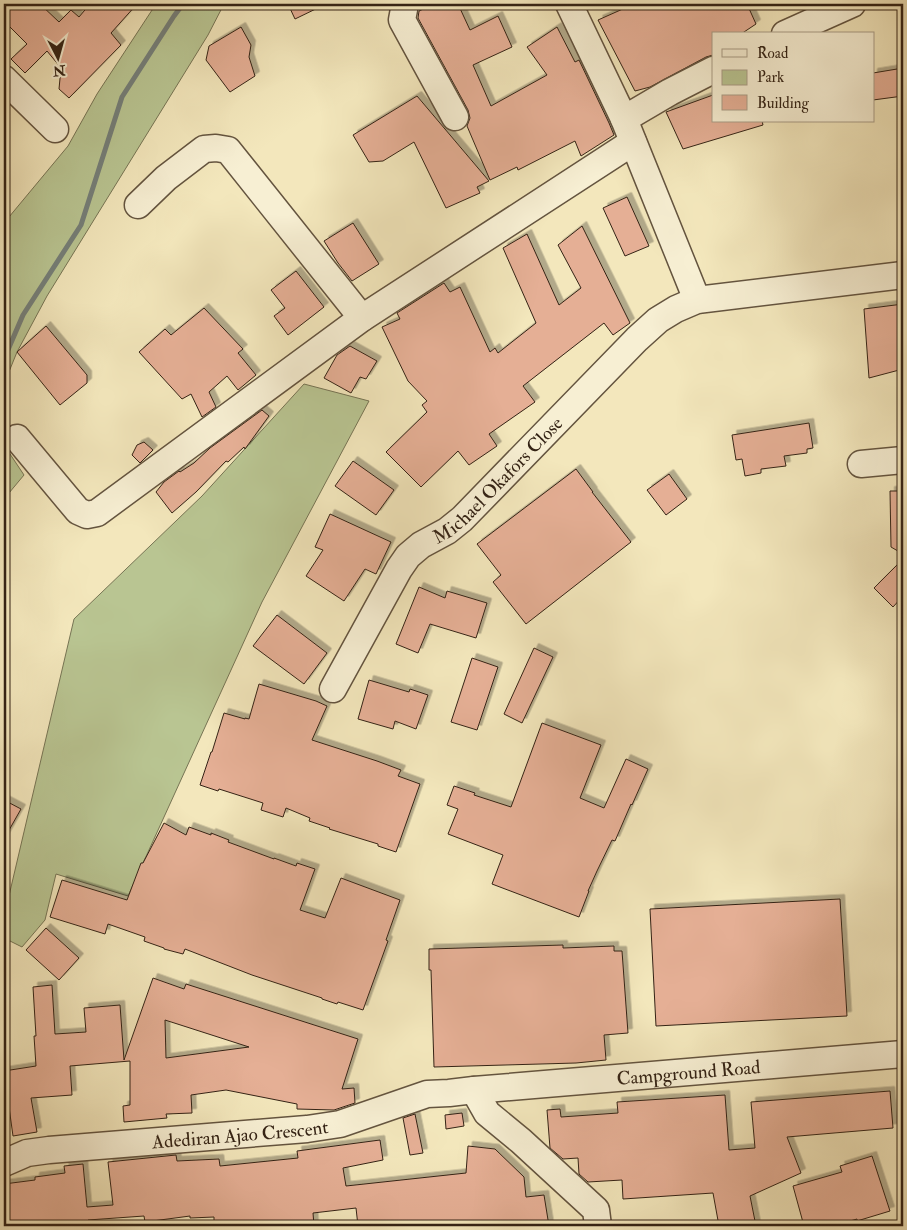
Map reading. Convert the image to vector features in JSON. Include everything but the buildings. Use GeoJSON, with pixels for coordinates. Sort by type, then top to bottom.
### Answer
{"type":"FeatureCollection","features":[{"type":"Feature","properties":{"kind":"street"},"geometry":{"type":"LineString","coordinates":[[405,4],[402,20],[455,117]]}},
{"type":"Feature","properties":{"kind":"street"},"geometry":{"type":"LineString","coordinates":[[569,4],[629,131],[697,300]]}},
{"type":"Feature","properties":{"kind":"street"},"geometry":{"type":"LineString","coordinates":[[787,32],[805,13],[852,4]]}},
{"type":"Feature","properties":{"kind":"street"},"geometry":{"type":"LineString","coordinates":[[18,438],[78,511],[87,515],[97,513],[362,318],[629,131],[670,92],[712,71]]}},
{"type":"Feature","properties":{"kind":"street"},"geometry":{"type":"LineString","coordinates":[[4,79],[55,129]]}},
{"type":"Feature","properties":{"kind":"street"},"geometry":{"type":"LineString","coordinates":[[138,204],[166,178],[204,149],[228,150],[362,318]]}},
{"type":"Feature","properties":{"kind":"street","name":"Michael Okafors Close"},"geometry":{"type":"LineString","coordinates":[[333,689],[399,568],[408,556],[420,545],[447,531],[462,519],[637,339],[658,320],[676,309],[697,300],[903,275]]}},
{"type":"Feature","properties":{"kind":"street"},"geometry":{"type":"LineString","coordinates":[[861,464],[903,460]]}},
{"type":"Feature","properties":{"kind":"street","name":"Campground Road"},"geometry":{"type":"LineString","coordinates":[[474,1090],[903,1054]]}},
{"type":"Feature","properties":{"kind":"street"},"geometry":{"type":"LineString","coordinates":[[474,1090],[487,1113],[521,1141],[596,1210],[598,1226]]}},
{"type":"Feature","properties":{"kind":"street","name":"Adediran Ajao Crescent"},"geometry":{"type":"LineString","coordinates":[[4,1162],[27,1153],[49,1150],[307,1129],[340,1124],[427,1094],[449,1094],[474,1090]]}},
{"type":"Feature","properties":{"kind":"green space"},"geometry":{"type":"Polygon","coordinates":[[[156,4],[224,4],[208,35],[47,296],[17,352],[4,384],[4,223],[68,146],[97,94],[156,4]]]}},
{"type":"Feature","properties":{"kind":"green space"},"geometry":{"type":"Polygon","coordinates":[[[304,384],[369,401],[262,602],[128,896],[56,874],[45,920],[22,947],[4,938],[4,917],[74,619],[202,496],[304,384]]]}},
{"type":"Feature","properties":{"kind":"green space"},"geometry":{"type":"Polygon","coordinates":[[[4,445],[24,475],[4,499],[4,445]]]}},
{"type":"Feature","properties":{"kind":"waterway"},"geometry":{"type":"LineString","coordinates":[[4,359],[23,315],[81,225],[122,97],[183,4]]}}]}
